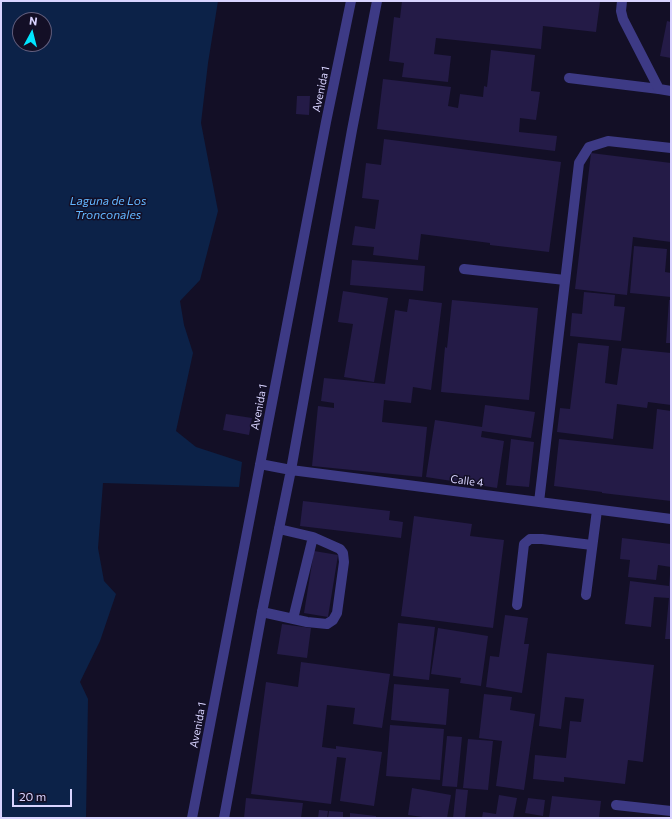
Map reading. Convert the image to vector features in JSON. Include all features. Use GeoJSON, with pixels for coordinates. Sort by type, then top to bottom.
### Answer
{"type":"FeatureCollection","features":[{"type":"Feature","properties":{"kind":"street","name":"Avenida 1"},"geometry":{"type":"LineString","coordinates":[[192,818],[326,122],[351,1]]}},
{"type":"Feature","properties":{"kind":"street"},"geometry":{"type":"LineString","coordinates":[[224,818],[262,612],[291,470],[352,130],[377,1]]}},
{"type":"Feature","properties":{"kind":"street"},"geometry":{"type":"LineString","coordinates":[[622,1],[621,11],[623,20],[659,89]]}},
{"type":"Feature","properties":{"kind":"street"},"geometry":{"type":"LineString","coordinates":[[569,78],[671,91]]}},
{"type":"Feature","properties":{"kind":"street"},"geometry":{"type":"LineString","coordinates":[[539,502],[579,163],[589,147],[608,141],[671,148]]}},
{"type":"Feature","properties":{"kind":"street"},"geometry":{"type":"LineString","coordinates":[[464,269],[565,280]]}},
{"type":"Feature","properties":{"kind":"street","name":"Calle 4"},"geometry":{"type":"LineString","coordinates":[[260,464],[291,470],[671,519]]}},
{"type":"Feature","properties":{"kind":"street"},"geometry":{"type":"LineString","coordinates":[[586,595],[597,510]]}},
{"type":"Feature","properties":{"kind":"street"},"geometry":{"type":"LineString","coordinates":[[262,612],[307,622],[327,624],[333,620],[337,613],[344,562],[343,553],[340,549],[313,537],[279,529]]}},
{"type":"Feature","properties":{"kind":"street"},"geometry":{"type":"LineString","coordinates":[[293,619],[313,537]]}},
{"type":"Feature","properties":{"kind":"street"},"geometry":{"type":"LineString","coordinates":[[517,606],[524,544],[530,539],[592,545]]}},
{"type":"Feature","properties":{"kind":"street"},"geometry":{"type":"LineString","coordinates":[[616,805],[671,811]]}},
{"type":"Feature","properties":{"kind":"water","name":"Laguna de Los Tronconales"},"geometry":{"type":"Polygon","coordinates":[[[1,1],[218,1],[208,63],[201,123],[218,211],[200,280],[180,301],[184,325],[193,353],[176,431],[196,447],[242,462],[239,487],[103,483],[98,548],[104,581],[116,594],[100,641],[80,682],[88,699],[86,818],[1,818],[1,1]]]}},
{"type":"Feature","properties":{"kind":"building"},"geometry":{"type":"Polygon","coordinates":[[[402,1],[600,2],[596,32],[543,26],[541,49],[436,38],[434,54],[451,56],[448,82],[402,77],[404,63],[389,61],[394,17],[400,18],[402,1]]]}},
{"type":"Feature","properties":{"kind":"building"},"geometry":{"type":"Polygon","coordinates":[[[667,21],[671,22],[671,58],[660,56],[667,21]]]}},
{"type":"Feature","properties":{"kind":"building"},"geometry":{"type":"Polygon","coordinates":[[[491,50],[535,55],[531,91],[540,92],[536,120],[520,118],[519,132],[557,136],[555,151],[377,129],[383,79],[451,87],[448,106],[458,108],[460,94],[483,97],[484,86],[487,87],[491,50]]]}},
{"type":"Feature","properties":{"kind":"building"},"geometry":{"type":"Polygon","coordinates":[[[297,96],[310,96],[309,115],[296,114],[297,96]]]}},
{"type":"Feature","properties":{"kind":"building"},"geometry":{"type":"Polygon","coordinates":[[[384,139],[561,162],[549,252],[490,245],[490,243],[421,234],[418,260],[373,255],[374,247],[352,245],[355,226],[375,229],[379,200],[362,198],[366,163],[381,165],[384,139]]]}},
{"type":"Feature","properties":{"kind":"building"},"geometry":{"type":"Polygon","coordinates":[[[591,153],[671,163],[671,242],[633,237],[627,295],[575,289],[591,153]]]}},
{"type":"Feature","properties":{"kind":"building"},"geometry":{"type":"Polygon","coordinates":[[[634,246],[667,249],[665,272],[671,273],[671,297],[630,293],[634,246]]]}},
{"type":"Feature","properties":{"kind":"building"},"geometry":{"type":"Polygon","coordinates":[[[352,260],[425,266],[423,291],[350,285],[352,260]]]}},
{"type":"Feature","properties":{"kind":"building"},"geometry":{"type":"Polygon","coordinates":[[[343,291],[388,298],[374,382],[344,377],[353,324],[338,322],[343,291]]]}},
{"type":"Feature","properties":{"kind":"building"},"geometry":{"type":"Polygon","coordinates":[[[584,292],[615,295],[614,306],[625,307],[621,341],[570,336],[572,313],[582,314],[584,292]]]}},
{"type":"Feature","properties":{"kind":"building"},"geometry":{"type":"Polygon","coordinates":[[[409,299],[442,303],[431,390],[413,387],[411,403],[384,400],[382,422],[427,427],[422,477],[312,466],[318,406],[334,408],[334,403],[321,401],[324,378],[385,384],[395,310],[407,312],[409,299]]]}},
{"type":"Feature","properties":{"kind":"building"},"geometry":{"type":"Polygon","coordinates":[[[452,300],[538,308],[529,400],[441,392],[445,347],[447,348],[452,300]]]}},
{"type":"Feature","properties":{"kind":"building"},"geometry":{"type":"Polygon","coordinates":[[[669,300],[671,300],[671,343],[666,343],[669,300]]]}},
{"type":"Feature","properties":{"kind":"building"},"geometry":{"type":"Polygon","coordinates":[[[578,343],[609,346],[605,383],[617,385],[622,348],[671,353],[671,405],[648,402],[647,408],[617,404],[613,439],[557,432],[560,408],[570,409],[578,343]]]}},
{"type":"Feature","properties":{"kind":"building"},"geometry":{"type":"Polygon","coordinates":[[[485,405],[535,412],[531,438],[482,431],[481,437],[504,441],[497,488],[426,477],[435,420],[482,427],[485,405]]]}},
{"type":"Feature","properties":{"kind":"building"},"geometry":{"type":"Polygon","coordinates":[[[657,409],[671,411],[671,501],[554,486],[559,439],[653,449],[657,409]]]}},
{"type":"Feature","properties":{"kind":"building"},"geometry":{"type":"Polygon","coordinates":[[[226,414],[252,418],[249,435],[223,430],[226,414]]]}},
{"type":"Feature","properties":{"kind":"building"},"geometry":{"type":"Polygon","coordinates":[[[511,439],[534,442],[529,487],[506,485],[511,439]]]}},
{"type":"Feature","properties":{"kind":"building"},"geometry":{"type":"Polygon","coordinates":[[[303,501],[390,511],[389,520],[403,522],[401,538],[300,526],[303,501]]]}},
{"type":"Feature","properties":{"kind":"building"},"geometry":{"type":"Polygon","coordinates":[[[414,516],[472,524],[470,536],[504,540],[493,628],[401,616],[414,516]]]}},
{"type":"Feature","properties":{"kind":"building"},"geometry":{"type":"Polygon","coordinates":[[[622,538],[671,544],[671,567],[658,565],[656,580],[628,577],[630,560],[620,559],[622,538]]]}},
{"type":"Feature","properties":{"kind":"building"},"geometry":{"type":"Polygon","coordinates":[[[314,551],[338,555],[328,617],[304,613],[314,551]]]}},
{"type":"Feature","properties":{"kind":"building"},"geometry":{"type":"Polygon","coordinates":[[[670,574],[671,639],[665,639],[669,598],[654,597],[651,627],[625,624],[630,581],[669,586],[670,574]]]}},
{"type":"Feature","properties":{"kind":"building"},"geometry":{"type":"Polygon","coordinates":[[[505,615],[528,618],[524,644],[529,644],[522,693],[486,687],[490,656],[499,657],[505,615]]]}},
{"type":"Feature","properties":{"kind":"building"},"geometry":{"type":"Polygon","coordinates":[[[398,623],[435,627],[429,680],[393,676],[398,623]]]}},
{"type":"Feature","properties":{"kind":"building"},"geometry":{"type":"Polygon","coordinates":[[[282,624],[311,628],[307,658],[277,654],[282,624]]]}},
{"type":"Feature","properties":{"kind":"building"},"geometry":{"type":"Polygon","coordinates":[[[438,628],[488,636],[481,686],[460,683],[461,678],[431,674],[438,628]]]}},
{"type":"Feature","properties":{"kind":"building"},"geometry":{"type":"Polygon","coordinates":[[[547,653],[654,665],[643,762],[628,760],[625,784],[564,777],[564,782],[533,779],[535,755],[566,758],[570,721],[581,722],[584,699],[565,697],[561,729],[539,726],[547,653]]]}},
{"type":"Feature","properties":{"kind":"building"},"geometry":{"type":"Polygon","coordinates":[[[301,662],[390,674],[382,728],[353,724],[355,708],[327,705],[322,747],[336,749],[336,746],[382,752],[374,806],[340,801],[346,758],[337,757],[331,804],[251,794],[266,682],[298,687],[301,662]]]}},
{"type":"Feature","properties":{"kind":"building"},"geometry":{"type":"Polygon","coordinates":[[[394,684],[449,689],[446,725],[391,720],[394,684]]]}},
{"type":"Feature","properties":{"kind":"building"},"geometry":{"type":"Polygon","coordinates":[[[484,694],[512,697],[510,710],[535,714],[524,790],[496,786],[502,741],[479,738],[484,694]]]}},
{"type":"Feature","properties":{"kind":"building"},"geometry":{"type":"Polygon","coordinates":[[[390,725],[444,729],[440,780],[386,776],[390,725]]]}},
{"type":"Feature","properties":{"kind":"building"},"geometry":{"type":"Polygon","coordinates":[[[447,736],[462,737],[457,787],[442,786],[447,736]]]}},
{"type":"Feature","properties":{"kind":"building"},"geometry":{"type":"Polygon","coordinates":[[[468,739],[493,741],[488,790],[463,788],[468,739]]]}},
{"type":"Feature","properties":{"kind":"building"},"geometry":{"type":"Polygon","coordinates":[[[412,788],[451,795],[447,818],[430,818],[408,815],[412,788]]]}},
{"type":"Feature","properties":{"kind":"building"},"geometry":{"type":"Polygon","coordinates":[[[456,789],[468,790],[465,818],[453,818],[456,789]]]}},
{"type":"Feature","properties":{"kind":"building"},"geometry":{"type":"Polygon","coordinates":[[[499,795],[517,798],[513,818],[482,818],[483,812],[496,814],[499,795]]]}},
{"type":"Feature","properties":{"kind":"building"},"geometry":{"type":"Polygon","coordinates":[[[552,796],[601,801],[599,818],[549,818],[552,796]]]}},
{"type":"Feature","properties":{"kind":"building"},"geometry":{"type":"Polygon","coordinates":[[[246,798],[303,803],[301,818],[244,818],[246,798]]]}},
{"type":"Feature","properties":{"kind":"building"},"geometry":{"type":"Polygon","coordinates":[[[528,798],[545,800],[543,816],[525,813],[528,798]]]}},
{"type":"Feature","properties":{"kind":"building"},"geometry":{"type":"Polygon","coordinates":[[[319,810],[328,811],[327,818],[318,818],[319,810]]]}},
{"type":"Feature","properties":{"kind":"building"},"geometry":{"type":"Polygon","coordinates":[[[329,811],[343,812],[343,818],[328,818],[329,811]]]}},
{"type":"Feature","properties":{"kind":"building"},"geometry":{"type":"Polygon","coordinates":[[[350,813],[376,816],[376,818],[350,818],[350,813]]]}}]}
